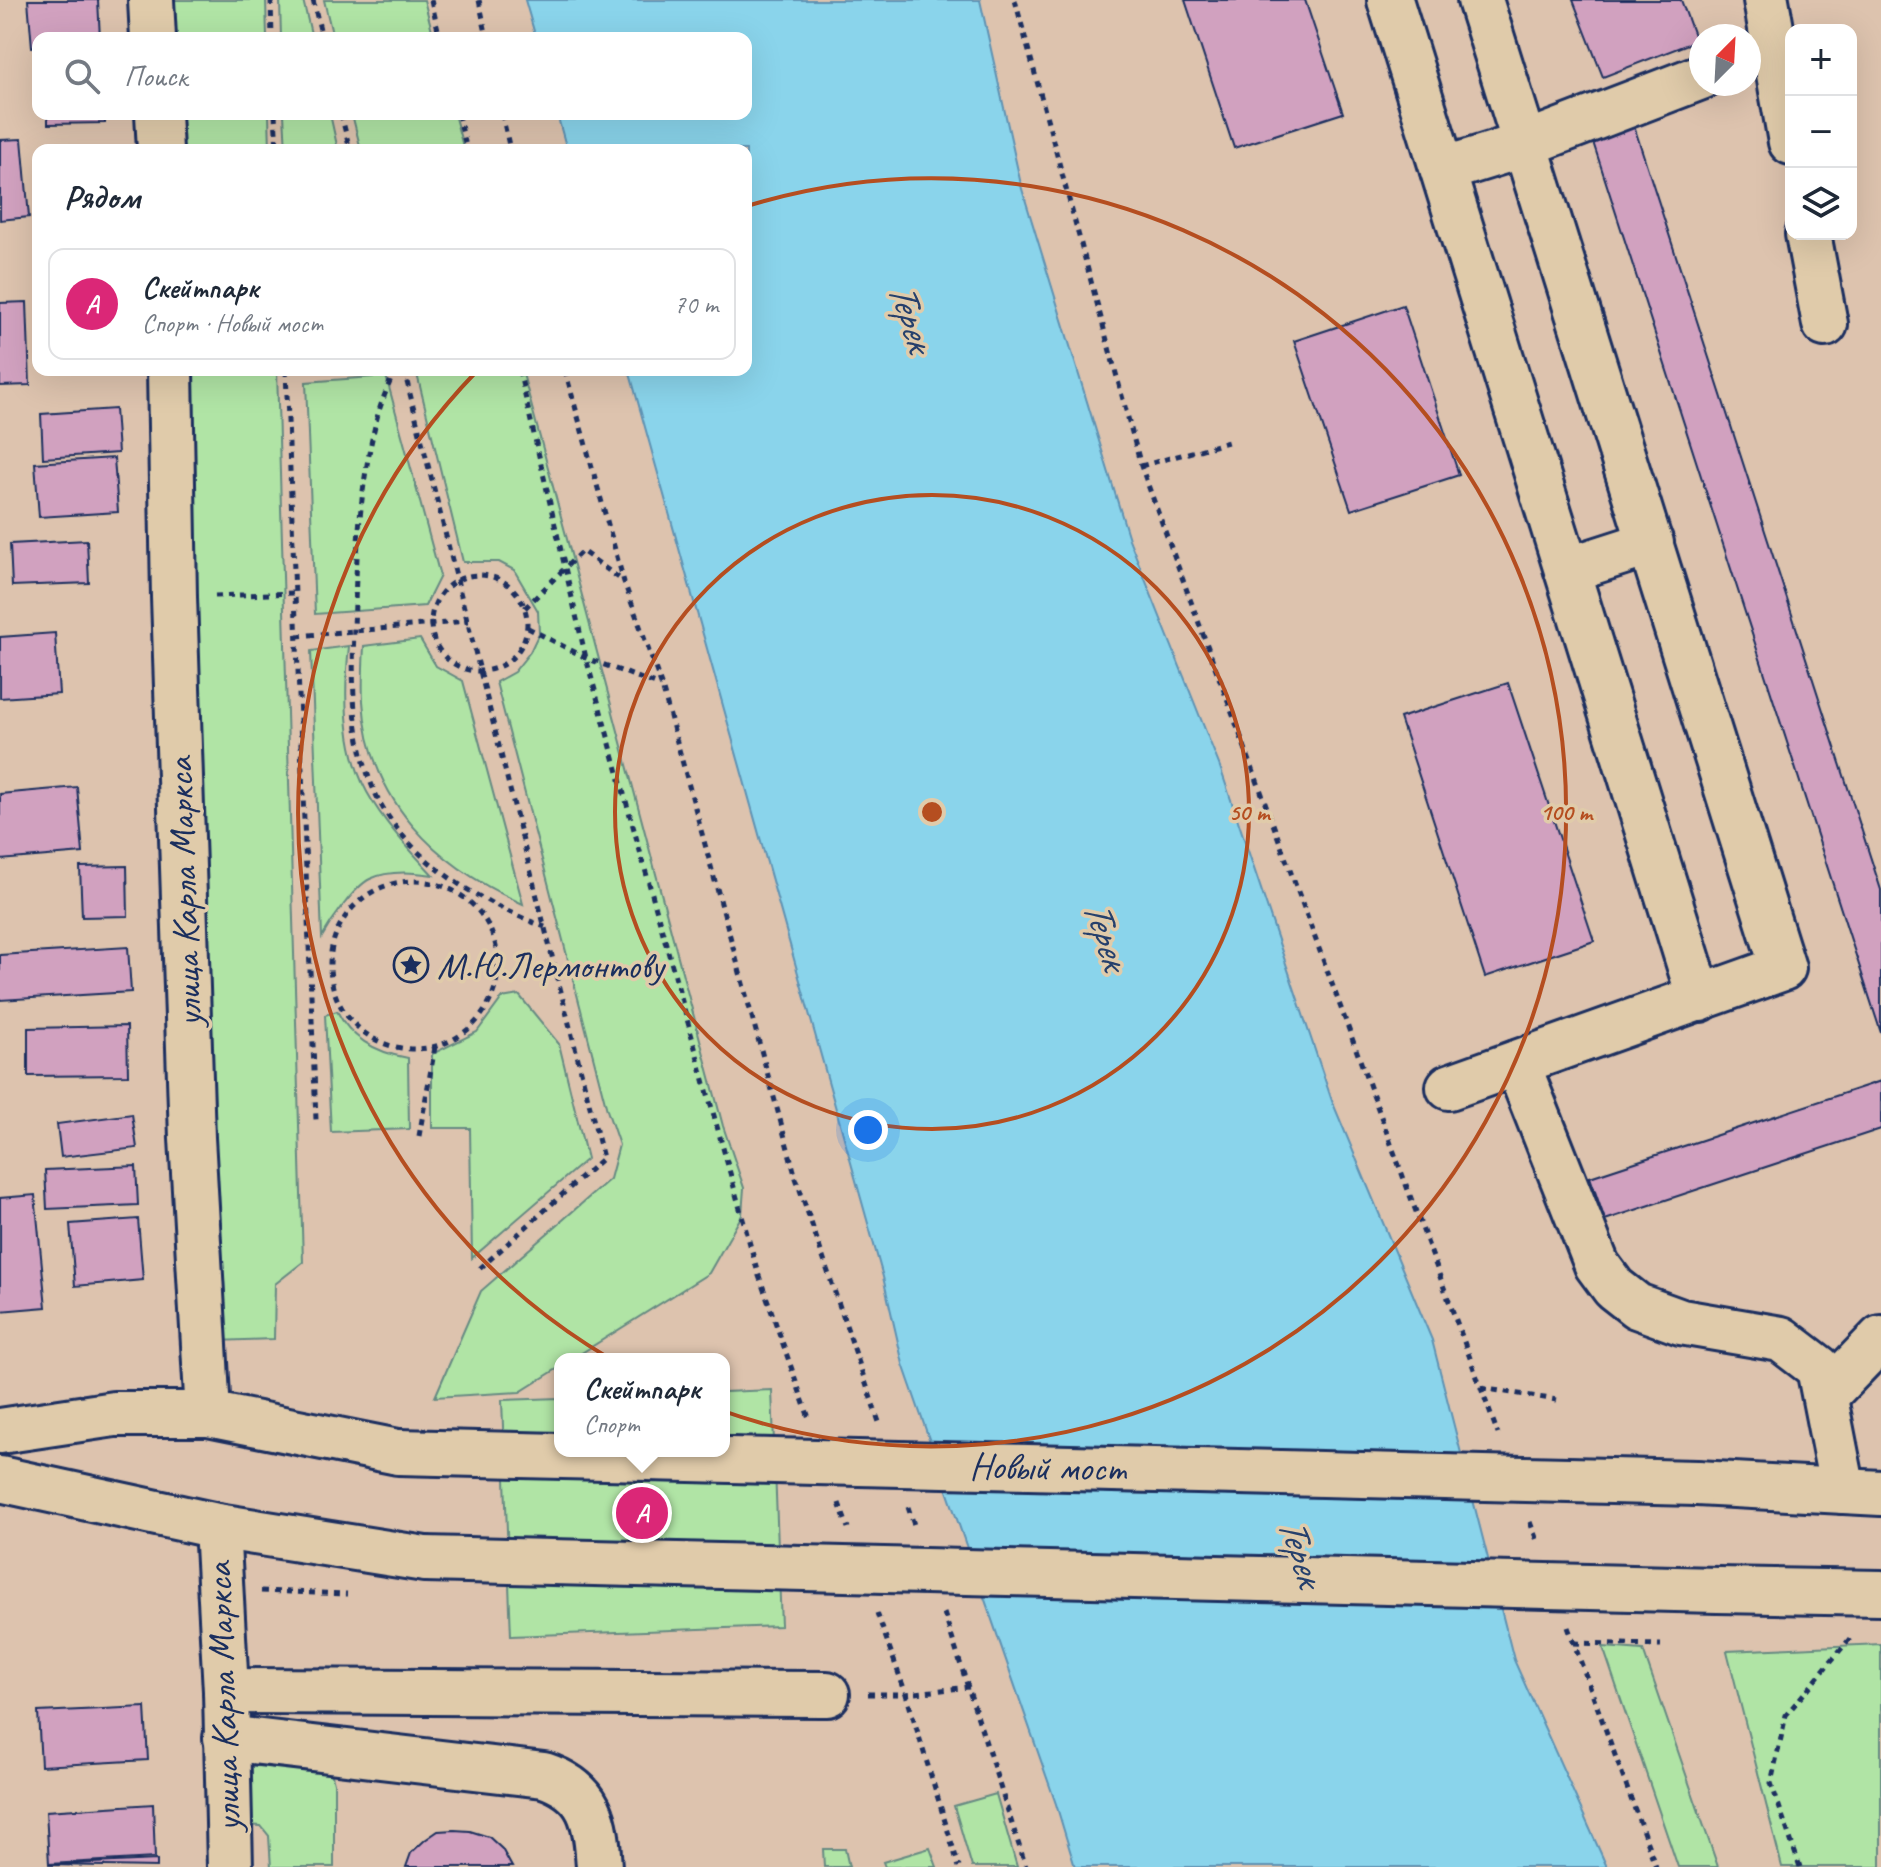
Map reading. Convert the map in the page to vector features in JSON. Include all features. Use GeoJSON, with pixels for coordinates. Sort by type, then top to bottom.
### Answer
{"type":"FeatureCollection","features":[{"type":"Feature","properties":{"kind":"main road"},"geometry":{"type":"LineString","coordinates":[[151,0],[153,32]]}},
{"type":"Feature","properties":{"kind":"main road"},"geometry":{"type":"LineString","coordinates":[[1390,0],[1700,999]]}},
{"type":"Feature","properties":{"kind":"main road"},"geometry":{"type":"LineString","coordinates":[[1449,1087],[1783,968],[1480,0]]}},
{"type":"Feature","properties":{"kind":"main road"},"geometry":{"type":"LineString","coordinates":[[1766,0],[1761,54],[1785,124]]}},
{"type":"Feature","properties":{"kind":"main road"},"geometry":{"type":"LineString","coordinates":[[1443,170],[1526,144],[1689,82]]}},
{"type":"Feature","properties":{"kind":"main road"},"geometry":{"type":"LineString","coordinates":[[158,120],[160,144]]}},
{"type":"Feature","properties":{"kind":"main road"},"geometry":{"type":"LineString","coordinates":[[1809,240],[1825,324]]}},
{"type":"Feature","properties":{"kind":"main road","name":"улица Карла Маркса"},"geometry":{"type":"LineString","coordinates":[[170,376],[174,597],[192,1138],[208,1414]]}},
{"type":"Feature","properties":{"kind":"main road"},"geometry":{"type":"LineString","coordinates":[[1567,570],[1651,543]]}},
{"type":"Feature","properties":{"kind":"main road"},"geometry":{"type":"LineString","coordinates":[[1517,1063],[1597,1265],[1614,1288],[1637,1306],[1681,1322],[1781,1339],[1819,1368],[1825,1396],[1862,1492]]}},
{"type":"Feature","properties":{"kind":"main road"},"geometry":{"type":"LineString","coordinates":[[1825,1396],[1881,1338]]}},
{"type":"Feature","properties":{"kind":"main road","name":"Новый мост"},"geometry":{"type":"LineString","coordinates":[[0,1431],[114,1414],[208,1414],[398,1452],[554,1456]]}},
{"type":"Feature","properties":{"kind":"main road","name":"Новый мост"},"geometry":{"type":"LineString","coordinates":[[608,1457],[1697,1483],[1862,1492]]}},
{"type":"Feature","properties":{"kind":"main road"},"geometry":{"type":"LineString","coordinates":[[0,1479],[217,1526],[425,1559],[1881,1593]]}},
{"type":"Feature","properties":{"kind":"main road","name":"улица Карла Маркса"},"geometry":{"type":"LineString","coordinates":[[217,1526],[226,1691],[230,1867]]}},
{"type":"Feature","properties":{"kind":"main road"},"geometry":{"type":"LineString","coordinates":[[226,1691],[827,1694]]}},
{"type":"Feature","properties":{"kind":"main road"},"geometry":{"type":"LineString","coordinates":[[226,1738],[544,1775],[565,1782],[582,1795],[597,1831],[599,1867]]}},
{"type":"Feature","properties":{"kind":"path"},"geometry":{"type":"LineString","coordinates":[[271,0],[272,32]]}},
{"type":"Feature","properties":{"kind":"path"},"geometry":{"type":"LineString","coordinates":[[313,0],[321,32]]}},
{"type":"Feature","properties":{"kind":"path"},"geometry":{"type":"LineString","coordinates":[[431,0],[439,32]]}},
{"type":"Feature","properties":{"kind":"path"},"geometry":{"type":"LineString","coordinates":[[479,0],[486,32]]}},
{"type":"Feature","properties":{"kind":"path"},"geometry":{"type":"LineString","coordinates":[[1015,0],[1141,466],[1503,1448]]}},
{"type":"Feature","properties":{"kind":"path"},"geometry":{"type":"LineString","coordinates":[[275,120],[277,144]]}},
{"type":"Feature","properties":{"kind":"path"},"geometry":{"type":"LineString","coordinates":[[342,120],[348,144]]}},
{"type":"Feature","properties":{"kind":"path"},"geometry":{"type":"LineString","coordinates":[[460,120],[466,144]]}},
{"type":"Feature","properties":{"kind":"path"},"geometry":{"type":"LineString","coordinates":[[503,120],[509,144]]}},
{"type":"Feature","properties":{"kind":"path"},"geometry":{"type":"LineString","coordinates":[[286,376],[316,1120]]}},
{"type":"Feature","properties":{"kind":"path"},"geometry":{"type":"LineString","coordinates":[[393,376],[376,418],[355,555],[351,671],[358,734],[374,790],[395,826],[427,860],[506,912],[545,927]]}},
{"type":"Feature","properties":{"kind":"path"},"geometry":{"type":"LineString","coordinates":[[406,376],[603,1158],[477,1271]]}},
{"type":"Feature","properties":{"kind":"path"},"geometry":{"type":"LineString","coordinates":[[520,376],[586,658],[758,1273],[811,1423]]}},
{"type":"Feature","properties":{"kind":"path"},"geometry":{"type":"LineString","coordinates":[[567,376],[624,582],[662,687],[796,1178],[883,1433]]}},
{"type":"Feature","properties":{"kind":"path"},"geometry":{"type":"LineString","coordinates":[[1141,466],[1228,442]]}},
{"type":"Feature","properties":{"kind":"path"},"geometry":{"type":"LineString","coordinates":[[525,608],[582,551],[624,582]]}},
{"type":"Feature","properties":{"kind":"path"},"geometry":{"type":"LineString","coordinates":[[474,575],[490,576],[506,582],[525,608],[527,627],[524,641],[507,662],[481,672],[452,663],[433,639],[430,624],[438,598],[446,587],[458,580],[474,575]]}},
{"type":"Feature","properties":{"kind":"path"},"geometry":{"type":"LineString","coordinates":[[174,597],[295,593]]}},
{"type":"Feature","properties":{"kind":"path"},"geometry":{"type":"LineString","coordinates":[[297,636],[468,621]]}},
{"type":"Feature","properties":{"kind":"path"},"geometry":{"type":"LineString","coordinates":[[527,627],[586,658],[662,687]]}},
{"type":"Feature","properties":{"kind":"path"},"geometry":{"type":"LineString","coordinates":[[422,881],[451,890],[474,906],[491,931],[498,959],[495,988],[483,1015],[461,1035],[435,1047],[405,1049],[377,1041],[353,1024],[337,999],[329,971],[332,942],[345,915],[366,895],[393,883],[422,881]]}},
{"type":"Feature","properties":{"kind":"path"},"geometry":{"type":"LineString","coordinates":[[451,890],[455,881]]}},
{"type":"Feature","properties":{"kind":"path"},"geometry":{"type":"LineString","coordinates":[[419,1136],[435,1047]]}},
{"type":"Feature","properties":{"kind":"path"},"geometry":{"type":"LineString","coordinates":[[1481,1388],[1557,1400]]}},
{"type":"Feature","properties":{"kind":"path"},"geometry":{"type":"LineString","coordinates":[[903,1493],[918,1537]]}},
{"type":"Feature","properties":{"kind":"path"},"geometry":{"type":"LineString","coordinates":[[837,1498],[848,1528]]}},
{"type":"Feature","properties":{"kind":"path"},"geometry":{"type":"LineString","coordinates":[[1525,1508],[1541,1553]]}},
{"type":"Feature","properties":{"kind":"path"},"geometry":{"type":"LineString","coordinates":[[220,1590],[355,1594]]}},
{"type":"Feature","properties":{"kind":"path"},"geometry":{"type":"LineString","coordinates":[[874,1604],[906,1694],[959,1867]]}},
{"type":"Feature","properties":{"kind":"path"},"geometry":{"type":"LineString","coordinates":[[944,1612],[1026,1867]]}},
{"type":"Feature","properties":{"kind":"path"},"geometry":{"type":"LineString","coordinates":[[1563,1613],[1656,1867]]}},
{"type":"Feature","properties":{"kind":"path"},"geometry":{"type":"LineString","coordinates":[[1800,1867],[1771,1783],[1786,1715],[1853,1635]]}},
{"type":"Feature","properties":{"kind":"path"},"geometry":{"type":"LineString","coordinates":[[1574,1643],[1661,1645]]}},
{"type":"Feature","properties":{"kind":"path"},"geometry":{"type":"LineString","coordinates":[[827,1694],[906,1694],[969,1687]]}},
{"type":"Feature","properties":{"kind":"green space"},"geometry":{"type":"Polygon","coordinates":[[[166,0],[266,0],[267,32],[167,32],[166,0]]]}},
{"type":"Feature","properties":{"kind":"green space"},"geometry":{"type":"Polygon","coordinates":[[[280,0],[303,0],[311,32],[281,32],[280,0]]]}},
{"type":"Feature","properties":{"kind":"green space"},"geometry":{"type":"Polygon","coordinates":[[[324,0],[424,0],[432,32],[332,32],[324,0]]]}},
{"type":"Feature","properties":{"kind":"green space"},"geometry":{"type":"Polygon","coordinates":[[[170,120],[269,120],[270,144],[172,144],[170,120]]]}},
{"type":"Feature","properties":{"kind":"green space"},"geometry":{"type":"Polygon","coordinates":[[[284,120],[331,120],[337,144],[286,144],[284,120]]]}},
{"type":"Feature","properties":{"kind":"green space"},"geometry":{"type":"Polygon","coordinates":[[[354,120],[456,120],[462,144],[360,144],[354,120]]]}},
{"type":"Feature","properties":{"kind":"green space"},"geometry":{"type":"Polygon","coordinates":[[[180,376],[277,376],[303,1262],[275,1284],[274,1339],[217,1341],[180,376]]]}},
{"type":"Feature","properties":{"kind":"green space"},"geometry":{"type":"Polygon","coordinates":[[[386,376],[440,576],[425,606],[315,614],[306,382],[386,376]]]}},
{"type":"Feature","properties":{"kind":"green space"},"geometry":{"type":"Polygon","coordinates":[[[417,376],[524,376],[723,1126],[744,1188],[742,1215],[709,1273],[582,1353],[554,1353],[554,1371],[520,1392],[435,1397],[481,1291],[610,1179],[619,1145],[607,1110],[496,682],[514,672],[530,652],[539,633],[538,611],[514,570],[499,562],[463,562],[417,376]]]}},
{"type":"Feature","properties":{"kind":"green space"},"geometry":{"type":"Polygon","coordinates":[[[420,639],[436,666],[463,681],[523,904],[492,889],[436,850],[394,800],[378,770],[368,737],[363,701],[364,646],[420,639]]]}},
{"type":"Feature","properties":{"kind":"green space"},"geometry":{"type":"Polygon","coordinates":[[[349,646],[346,682],[348,720],[359,776],[381,814],[433,875],[393,873],[370,879],[350,897],[322,937],[311,651],[349,646]]]}},
{"type":"Feature","properties":{"kind":"green space"},"geometry":{"type":"Polygon","coordinates":[[[519,995],[559,1044],[587,1159],[472,1258],[470,1128],[432,1128],[432,1054],[477,1032],[502,998],[519,995]]]}},
{"type":"Feature","properties":{"kind":"green space"},"geometry":{"type":"Polygon","coordinates":[[[337,1011],[350,1029],[366,1043],[408,1058],[409,1129],[331,1132],[325,1015],[337,1011]]]}},
{"type":"Feature","properties":{"kind":"green space"},"geometry":{"type":"Polygon","coordinates":[[[772,1390],[781,1626],[511,1636],[502,1400],[554,1398],[554,1457],[730,1457],[730,1392],[772,1390]]]}},
{"type":"Feature","properties":{"kind":"green space"},"geometry":{"type":"Polygon","coordinates":[[[1881,1644],[1881,1867],[1782,1867],[1727,1651],[1881,1644]]]}},
{"type":"Feature","properties":{"kind":"green space"},"geometry":{"type":"Polygon","coordinates":[[[1603,1647],[1643,1650],[1718,1867],[1678,1867],[1603,1647]]]}},
{"type":"Feature","properties":{"kind":"green space"},"geometry":{"type":"Polygon","coordinates":[[[246,1757],[329,1764],[334,1783],[334,1867],[271,1867],[269,1836],[261,1826],[246,1825],[246,1757]]]}},
{"type":"Feature","properties":{"kind":"green space"},"geometry":{"type":"Polygon","coordinates":[[[996,1794],[1017,1867],[972,1867],[954,1806],[996,1794]]]}},
{"type":"Feature","properties":{"kind":"green space"},"geometry":{"type":"Polygon","coordinates":[[[930,1848],[937,1867],[885,1867],[883,1862],[930,1848]]]}},
{"type":"Feature","properties":{"kind":"green space"},"geometry":{"type":"Polygon","coordinates":[[[823,1849],[845,1849],[849,1867],[824,1867],[823,1849]]]}},
{"type":"Feature","properties":{"kind":"water","name":"Терек"},"geometry":{"type":"Polygon","coordinates":[[[525,0],[980,0],[1022,189],[1129,539],[1220,767],[1332,1101],[1432,1340],[1514,1660],[1607,1867],[1075,1867],[1056,1804],[903,1364],[883,1277],[631,376],[752,376],[752,144],[565,144],[559,120],[752,120],[752,32],[534,32],[525,0]]]}},
{"type":"Feature","properties":{"kind":"building"},"geometry":{"type":"Polygon","coordinates":[[[28,0],[98,0],[100,32],[32,32],[32,47],[28,0]]]}},
{"type":"Feature","properties":{"kind":"building"},"geometry":{"type":"Polygon","coordinates":[[[1185,0],[1305,0],[1343,113],[1234,148],[1185,0]]]}},
{"type":"Feature","properties":{"kind":"building"},"geometry":{"type":"Polygon","coordinates":[[[1573,0],[1681,0],[1690,24],[1689,44],[1603,77],[1573,0]]]}},
{"type":"Feature","properties":{"kind":"building"},"geometry":{"type":"Polygon","coordinates":[[[48,120],[105,120],[105,123],[48,124],[48,120]]]}},
{"type":"Feature","properties":{"kind":"building"},"geometry":{"type":"Polygon","coordinates":[[[1634,126],[1881,890],[1881,1033],[1592,139],[1634,126]]]}},
{"type":"Feature","properties":{"kind":"building"},"geometry":{"type":"Polygon","coordinates":[[[22,139],[29,217],[0,220],[0,140],[22,139]]]}},
{"type":"Feature","properties":{"kind":"building"},"geometry":{"type":"Polygon","coordinates":[[[27,302],[30,385],[0,386],[0,303],[27,302]]]}},
{"type":"Feature","properties":{"kind":"building"},"geometry":{"type":"Polygon","coordinates":[[[1403,305],[1459,475],[1351,510],[1294,341],[1403,305]]]}},
{"type":"Feature","properties":{"kind":"building"},"geometry":{"type":"Polygon","coordinates":[[[115,409],[118,453],[43,458],[41,414],[115,409]]]}},
{"type":"Feature","properties":{"kind":"building"},"geometry":{"type":"Polygon","coordinates":[[[114,458],[118,512],[39,517],[35,463],[114,458]]]}},
{"type":"Feature","properties":{"kind":"building"},"geometry":{"type":"Polygon","coordinates":[[[87,540],[89,583],[12,586],[10,544],[87,540]]]}},
{"type":"Feature","properties":{"kind":"building"},"geometry":{"type":"Polygon","coordinates":[[[55,633],[59,694],[0,698],[0,637],[55,633]]]}},
{"type":"Feature","properties":{"kind":"building"},"geometry":{"type":"Polygon","coordinates":[[[1508,683],[1594,941],[1485,977],[1400,718],[1508,683]]]}},
{"type":"Feature","properties":{"kind":"building"},"geometry":{"type":"Polygon","coordinates":[[[77,787],[83,853],[0,860],[0,794],[77,787]]]}},
{"type":"Feature","properties":{"kind":"building"},"geometry":{"type":"Polygon","coordinates":[[[127,866],[128,916],[82,917],[80,867],[127,866]]]}},
{"type":"Feature","properties":{"kind":"building"},"geometry":{"type":"Polygon","coordinates":[[[128,947],[131,992],[0,1000],[0,955],[128,947]]]}},
{"type":"Feature","properties":{"kind":"building"},"geometry":{"type":"Polygon","coordinates":[[[127,1026],[128,1075],[28,1076],[28,1028],[127,1026]]]}},
{"type":"Feature","properties":{"kind":"building"},"geometry":{"type":"Polygon","coordinates":[[[1881,1081],[1881,1129],[1605,1220],[1590,1177],[1881,1081]]]}},
{"type":"Feature","properties":{"kind":"building"},"geometry":{"type":"Polygon","coordinates":[[[132,1114],[137,1148],[61,1157],[57,1124],[132,1114]]]}},
{"type":"Feature","properties":{"kind":"building"},"geometry":{"type":"Polygon","coordinates":[[[136,1166],[138,1205],[47,1209],[45,1170],[136,1166]]]}},
{"type":"Feature","properties":{"kind":"building"},"geometry":{"type":"Polygon","coordinates":[[[35,1195],[46,1307],[0,1311],[0,1198],[35,1195]]]}},
{"type":"Feature","properties":{"kind":"building"},"geometry":{"type":"Polygon","coordinates":[[[138,1219],[143,1280],[75,1286],[70,1224],[138,1219]]]}},
{"type":"Feature","properties":{"kind":"building"},"geometry":{"type":"Polygon","coordinates":[[[145,1707],[148,1760],[41,1766],[38,1712],[145,1707]]]}},
{"type":"Feature","properties":{"kind":"building"},"geometry":{"type":"Polygon","coordinates":[[[153,1804],[155,1858],[49,1864],[46,1811],[153,1804]]]}},
{"type":"Feature","properties":{"kind":"building"},"geometry":{"type":"Polygon","coordinates":[[[454,1830],[489,1837],[502,1849],[512,1867],[406,1867],[411,1853],[425,1840],[438,1831],[454,1830]]]}},
{"type":"Feature","properties":{"kind":"building"},"geometry":{"type":"Polygon","coordinates":[[[157,1860],[157,1867],[50,1865],[157,1860]]]}},
{"type":"Feature","properties":{"kind":"place","name":"М.Ю.Лермонтову"},"geometry":{"type":"Point","coordinates":[411,965]}},
{"type":"Feature","properties":{"kind":"place","name":"Скейтпарк"},"geometry":{"type":"Point","coordinates":[642,1513]}}]}
